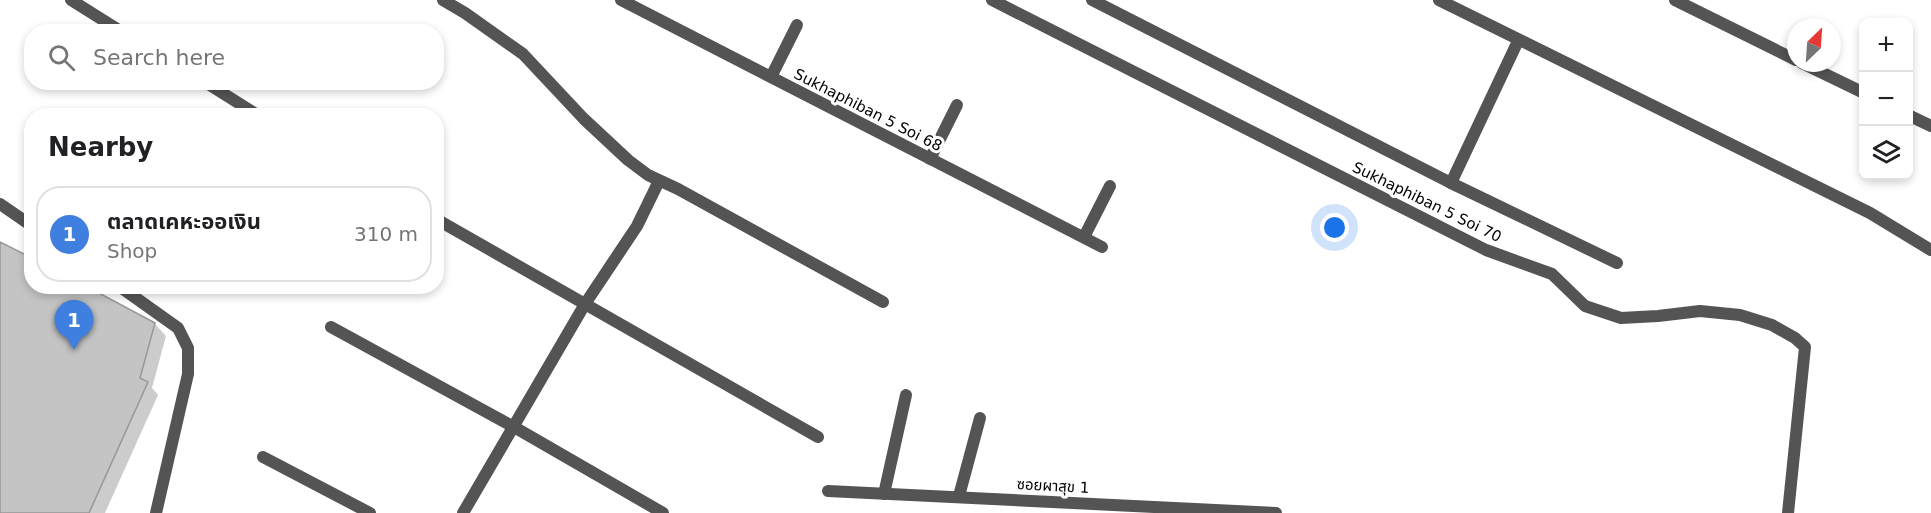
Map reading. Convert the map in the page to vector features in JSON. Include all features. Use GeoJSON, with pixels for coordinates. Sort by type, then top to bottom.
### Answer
{"type":"FeatureCollection","features":[{"type":"Feature","properties":{"kind":"street"},"geometry":{"type":"LineString","coordinates":[[71,0],[109,24]]}},
{"type":"Feature","properties":{"kind":"street"},"geometry":{"type":"LineString","coordinates":[[443,0],[523,54],[584,119],[628,160],[648,175],[883,302]]}},
{"type":"Feature","properties":{"kind":"street","name":"Sukhaphiban 5 Soi 68"},"geometry":{"type":"LineString","coordinates":[[621,0],[1102,247]]}},
{"type":"Feature","properties":{"kind":"street","name":"Sukhaphiban 5 Soi 70"},"geometry":{"type":"LineString","coordinates":[[992,0],[1486,250],[1552,274],[1585,306],[1621,318],[1700,311],[1740,315],[1772,325],[1795,338],[1805,347],[1788,513]]}},
{"type":"Feature","properties":{"kind":"street"},"geometry":{"type":"LineString","coordinates":[[1092,0],[1451,183],[1617,263]]}},
{"type":"Feature","properties":{"kind":"street"},"geometry":{"type":"LineString","coordinates":[[1439,0],[1870,213],[1931,250]]}},
{"type":"Feature","properties":{"kind":"street"},"geometry":{"type":"LineString","coordinates":[[1674,0],[1787,56]]}},
{"type":"Feature","properties":{"kind":"street"},"geometry":{"type":"LineString","coordinates":[[771,77],[797,25]]}},
{"type":"Feature","properties":{"kind":"street"},"geometry":{"type":"LineString","coordinates":[[1451,183],[1518,41]]}},
{"type":"Feature","properties":{"kind":"street"},"geometry":{"type":"LineString","coordinates":[[1820,72],[1859,91]]}},
{"type":"Feature","properties":{"kind":"street"},"geometry":{"type":"LineString","coordinates":[[218,90],[246,108]]}},
{"type":"Feature","properties":{"kind":"street"},"geometry":{"type":"LineString","coordinates":[[930,159],[957,105]]}},
{"type":"Feature","properties":{"kind":"street"},"geometry":{"type":"LineString","coordinates":[[1913,117],[1931,126]]}},
{"type":"Feature","properties":{"kind":"street"},"geometry":{"type":"LineString","coordinates":[[463,513],[585,304],[637,226],[659,181]]}},
{"type":"Feature","properties":{"kind":"street"},"geometry":{"type":"LineString","coordinates":[[1084,237],[1110,186]]}},
{"type":"Feature","properties":{"kind":"street"},"geometry":{"type":"LineString","coordinates":[[0,204],[24,220]]}},
{"type":"Feature","properties":{"kind":"street"},"geometry":{"type":"LineString","coordinates":[[444,224],[818,437]]}},
{"type":"Feature","properties":{"kind":"street"},"geometry":{"type":"LineString","coordinates":[[130,294],[178,328],[188,348],[188,374],[156,513]]}},
{"type":"Feature","properties":{"kind":"street"},"geometry":{"type":"LineString","coordinates":[[331,327],[514,427],[663,513]]}},
{"type":"Feature","properties":{"kind":"street"},"geometry":{"type":"LineString","coordinates":[[884,494],[906,395]]}},
{"type":"Feature","properties":{"kind":"street"},"geometry":{"type":"LineString","coordinates":[[959,496],[980,418]]}},
{"type":"Feature","properties":{"kind":"street"},"geometry":{"type":"LineString","coordinates":[[263,457],[370,513]]}},
{"type":"Feature","properties":{"kind":"street","name":"ซอยผาสุข 1"},"geometry":{"type":"LineString","coordinates":[[828,491],[1276,513]]}},
{"type":"Feature","properties":{"kind":"building"},"geometry":{"type":"Polygon","coordinates":[[[0,242],[24,254],[24,294],[101,294],[155,323],[140,378],[148,382],[89,513],[0,513],[0,242]]]}},
{"type":"Feature","properties":{"kind":"place","name":"ตลาดเคหะออเงิน"},"geometry":{"type":"Point","coordinates":[74,350]}}]}
